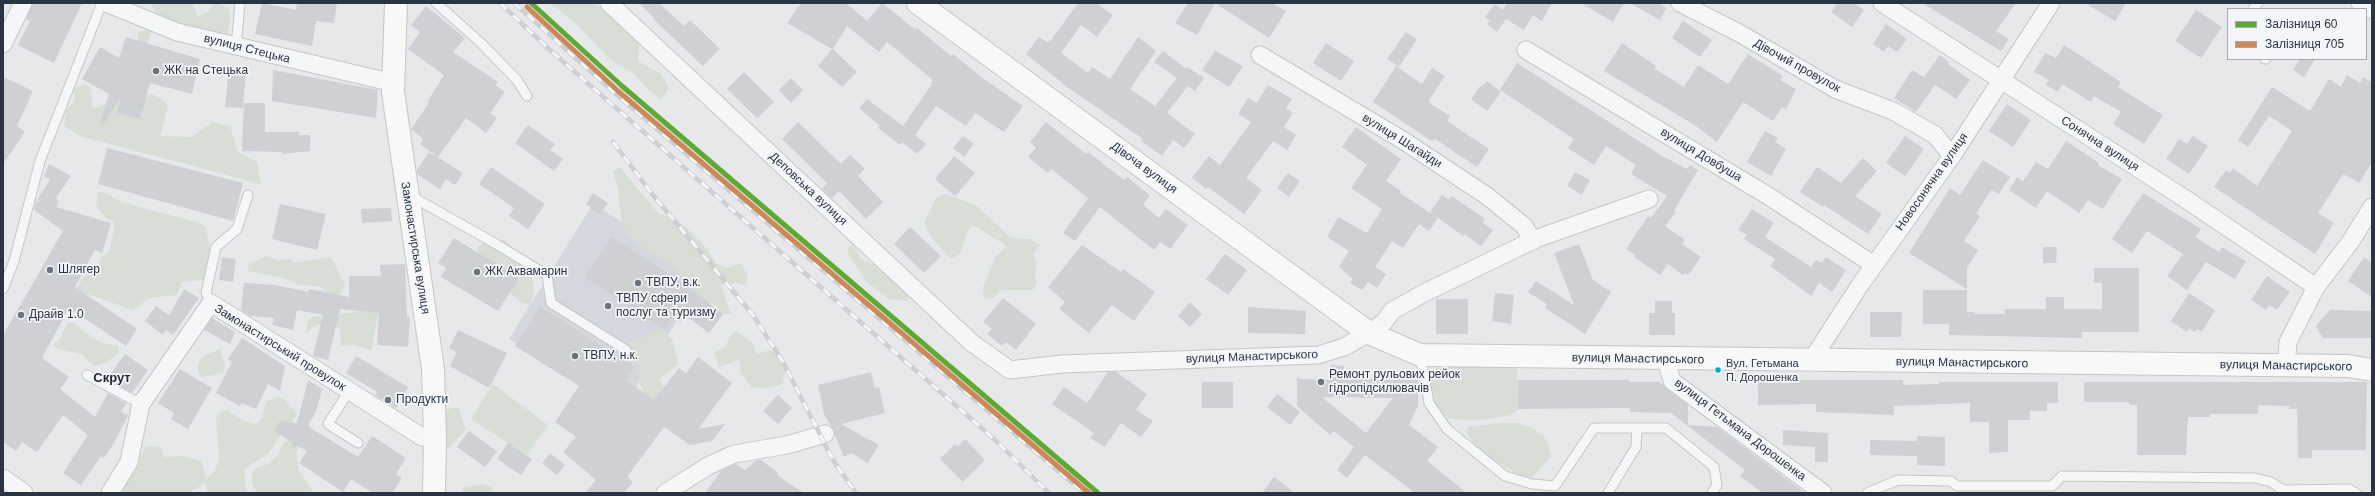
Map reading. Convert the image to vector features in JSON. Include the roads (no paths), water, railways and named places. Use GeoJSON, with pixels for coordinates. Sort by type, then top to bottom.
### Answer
{"type":"FeatureCollection","features":[{"type":"Feature","properties":{"kind":"main road","name":"Замонастирська вулиця"},"geometry":{"type":"LineString","coordinates":[[396,3],[392,78],[406,195],[433,369],[435,438],[434,493]]}},
{"type":"Feature","properties":{"kind":"main road","name":"Дівоча вулиця"},"geometry":{"type":"LineString","coordinates":[[918,3],[1369,333]]}},
{"type":"Feature","properties":{"kind":"main road","name":"вулиця Манастирського"},"geometry":{"type":"LineString","coordinates":[[1369,333],[1420,355],[1666,360],[2348,366],[2372,370]]}},
{"type":"Feature","properties":{"kind":"street"},"geometry":{"type":"LineString","coordinates":[[3,44],[23,3]]}},
{"type":"Feature","properties":{"kind":"street","name":"вулиця Стецька"},"geometry":{"type":"LineString","coordinates":[[106,3],[177,32],[381,80],[392,78]]}},
{"type":"Feature","properties":{"kind":"street","name":"Деповська вулиця"},"geometry":{"type":"LineString","coordinates":[[609,3],[972,343],[1010,370]]}},
{"type":"Feature","properties":{"kind":"street","name":"Дівочий провулок"},"geometry":{"type":"LineString","coordinates":[[1680,3],[1739,33],[1835,89],[1893,111],[1934,135],[1952,156]]}},
{"type":"Feature","properties":{"kind":"street","name":"Сонячна вулиця"},"geometry":{"type":"LineString","coordinates":[[1882,3],[2316,287]]}},
{"type":"Feature","properties":{"kind":"street","name":"Новосонячна вулиця"},"geometry":{"type":"LineString","coordinates":[[1812,361],[1874,265],[1952,156],[2051,3]]}},
{"type":"Feature","properties":{"kind":"street"},"geometry":{"type":"LineString","coordinates":[[2360,3],[2372,10]]}},
{"type":"Feature","properties":{"kind":"street","name":"вулиця Довбуша"},"geometry":{"type":"LineString","coordinates":[[1526,50],[1770,197],[1874,265]]}},
{"type":"Feature","properties":{"kind":"street","name":"вулиця Шагайди"},"geometry":{"type":"LineString","coordinates":[[1260,55],[1404,141],[1486,196],[1524,226],[1533,241]]}},
{"type":"Feature","properties":{"kind":"street"},"geometry":{"type":"LineString","coordinates":[[1369,333],[1384,322],[1392,312],[1424,294],[1533,241],[1649,199]]}},
{"type":"Feature","properties":{"kind":"street"},"geometry":{"type":"LineString","coordinates":[[2286,366],[2288,342],[2316,287],[2351,240],[2372,207]]}},
{"type":"Feature","properties":{"kind":"street","name":"Замонастирський провулок"},"geometry":{"type":"LineString","coordinates":[[110,493],[129,462],[141,404],[211,304],[422,437],[435,438]]}},
{"type":"Feature","properties":{"kind":"street","name":"вулиця Манастирського"},"geometry":{"type":"LineString","coordinates":[[1010,370],[1062,364],[1318,355],[1344,347],[1369,333]]}},
{"type":"Feature","properties":{"kind":"street","name":"вулиця Гетьмана Дорошенка"},"geometry":{"type":"LineString","coordinates":[[1666,360],[1672,381],[1823,493]]}},
{"type":"Feature","properties":{"kind":"street"},"geometry":{"type":"LineString","coordinates":[[665,493],[708,466],[734,454],[787,445],[825,434]]}},
{"type":"Feature","properties":{"kind":"street"},"geometry":{"type":"LineString","coordinates":[[3,478],[24,493]]}},
{"type":"Feature","properties":{"kind":"lane"},"geometry":{"type":"LineString","coordinates":[[3,289],[14,261],[40,161],[102,3]]}},
{"type":"Feature","properties":{"kind":"lane"},"geometry":{"type":"LineString","coordinates":[[236,47],[240,3]]}},
{"type":"Feature","properties":{"kind":"lane"},"geometry":{"type":"LineString","coordinates":[[436,3],[481,43],[517,80],[527,96]]}},
{"type":"Feature","properties":{"kind":"lane"},"geometry":{"type":"LineString","coordinates":[[211,304],[206,294],[216,247],[237,229],[248,195]]}},
{"type":"Feature","properties":{"kind":"lane"},"geometry":{"type":"LineString","coordinates":[[406,195],[496,244],[547,275],[551,303],[626,350]]}},
{"type":"Feature","properties":{"kind":"lane"},"geometry":{"type":"LineString","coordinates":[[1420,355],[1429,403],[1447,429],[1505,476],[1532,484],[1555,486],[1594,428],[1666,428],[1714,467],[1717,485],[1712,493]]}},
{"type":"Feature","properties":{"kind":"lane"},"geometry":{"type":"LineString","coordinates":[[87,375],[141,404]]}},
{"type":"Feature","properties":{"kind":"lane"},"geometry":{"type":"LineString","coordinates":[[349,391],[328,424],[358,443]]}},
{"type":"Feature","properties":{"kind":"lane"},"geometry":{"type":"LineString","coordinates":[[1608,493],[1636,447],[1638,428]]}},
{"type":"Feature","properties":{"kind":"lane"},"geometry":{"type":"LineString","coordinates":[[1867,493],[1898,480],[1952,481],[1957,486],[2052,489],[2062,476],[2255,478],[2271,482],[2283,492],[2349,489],[2356,493]]}},
{"type":"Feature","properties":{"kind":"railway"},"geometry":{"type":"LineString","coordinates":[[500,3],[551,51],[993,438],[1049,493]]}},
{"type":"Feature","properties":{"kind":"railway"},"geometry":{"type":"LineString","coordinates":[[514,3],[617,95],[1084,493]]}},
{"type":"Feature","properties":{"kind":"railway"},"geometry":{"type":"LineString","coordinates":[[613,142],[652,194],[753,315],[783,362],[833,460],[856,493]]}},
{"type":"Feature","properties":{"kind":"rail line","name":"60"},"geometry":{"type":"LineString","coordinates":[[531,3],[622,86],[1098,493]]}},
{"type":"Feature","properties":{"kind":"rail line","name":"705"},"geometry":{"type":"LineString","coordinates":[[527,7],[618,91],[1089,493]]}},
{"type":"Feature","properties":{"kind":"place","name":"ЖК на Стецька"},"geometry":{"type":"Point","coordinates":[156,71]}},
{"type":"Feature","properties":{"kind":"place","name":"Шлягер"},"geometry":{"type":"Point","coordinates":[50,270]}},
{"type":"Feature","properties":{"kind":"place","name":"ЖК Аквамарин"},"geometry":{"type":"Point","coordinates":[477,272]}},
{"type":"Feature","properties":{"kind":"place","name":"ТВПУ, в.к."},"geometry":{"type":"Point","coordinates":[638,283]}},
{"type":"Feature","properties":{"kind":"place","name":"ТВПУ сфери послуг та туризму"},"geometry":{"type":"Point","coordinates":[608,306]}},
{"type":"Feature","properties":{"kind":"place","name":"Драйв 1.0"},"geometry":{"type":"Point","coordinates":[21,315]}},
{"type":"Feature","properties":{"kind":"place","name":"ТВПУ, н.к."},"geometry":{"type":"Point","coordinates":[575,356]}},
{"type":"Feature","properties":{"kind":"place","name":"Вул. Гетьмана П. Дорошенка"},"geometry":{"type":"Point","coordinates":[1718,370]}},
{"type":"Feature","properties":{"kind":"place","name":"Ремонт рульових рейок гідропідсилювачів"},"geometry":{"type":"Point","coordinates":[1321,382]}},
{"type":"Feature","properties":{"kind":"place","name":"Продукти"},"geometry":{"type":"Point","coordinates":[388,400]}},
{"type":"Feature","properties":{"kind":"district","name":"Скрут"},"geometry":{"type":"Point","coordinates":[112,378]}}]}
